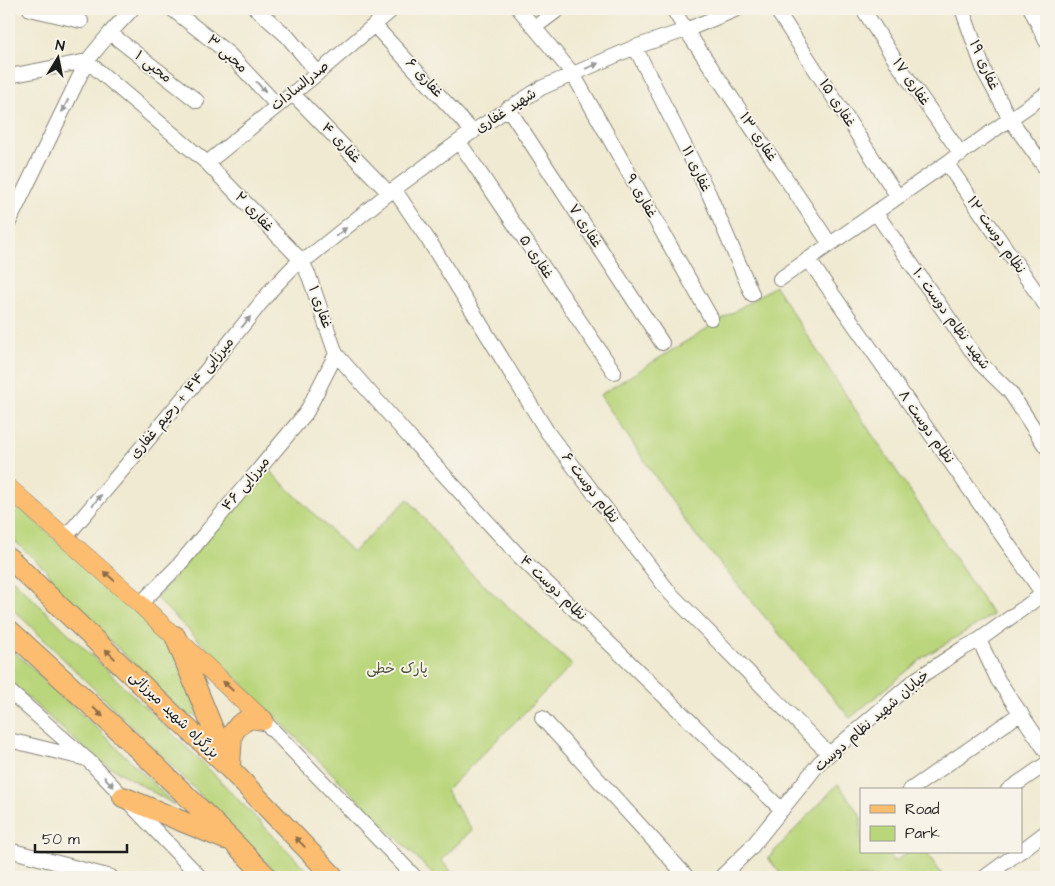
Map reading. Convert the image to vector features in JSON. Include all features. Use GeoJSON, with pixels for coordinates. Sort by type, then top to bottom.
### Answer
{"type":"FeatureCollection","features":[{"type":"Feature","properties":{"kind":"highway","name":"بزرگراه شهید میرزائی"},"geometry":{"type":"LineString","coordinates":[[9,558],[230,769],[334,877]]}},
{"type":"Feature","properties":{"kind":"highway"},"geometry":{"type":"LineString","coordinates":[[9,630],[135,746],[267,877]]}},
{"type":"Feature","properties":{"kind":"highway"},"geometry":{"type":"LineString","coordinates":[[175,636],[230,769]]}},
{"type":"Feature","properties":{"kind":"highway"},"geometry":{"type":"LineString","coordinates":[[230,769],[232,734],[239,725],[250,718],[263,720]]}},
{"type":"Feature","properties":{"kind":"highway"},"geometry":{"type":"LineString","coordinates":[[123,797],[235,844]]}},
{"type":"Feature","properties":{"kind":"main road"},"geometry":{"type":"LineString","coordinates":[[9,488],[140,604],[263,720]]}},
{"type":"Feature","properties":{"kind":"street"},"geometry":{"type":"LineString","coordinates":[[30,9],[80,21]]}},
{"type":"Feature","properties":{"kind":"street"},"geometry":{"type":"LineString","coordinates":[[9,222],[87,61],[132,9]]}},
{"type":"Feature","properties":{"kind":"street","name":"محبی ۳"},"geometry":{"type":"LineString","coordinates":[[172,9],[229,54],[277,105]]}},
{"type":"Feature","properties":{"kind":"street"},"geometry":{"type":"LineString","coordinates":[[256,9],[287,36],[318,73]]}},
{"type":"Feature","properties":{"kind":"street","name":"صدرالسادات"},"geometry":{"type":"LineString","coordinates":[[207,163],[393,9]]}},
{"type":"Feature","properties":{"kind":"street","name":"غفاری ۹"},"geometry":{"type":"LineString","coordinates":[[519,9],[573,74],[711,318]]}},
{"type":"Feature","properties":{"kind":"street"},"geometry":{"type":"LineString","coordinates":[[535,28],[559,9]]}},
{"type":"Feature","properties":{"kind":"street","name":"غفاری ۱۳"},"geometry":{"type":"LineString","coordinates":[[673,9],[830,244]]}},
{"type":"Feature","properties":{"kind":"street","name":"شهید غفاری"},"geometry":{"type":"LineString","coordinates":[[302,260],[309,257],[392,191],[459,142],[541,88],[635,47],[686,30],[737,9]]}},
{"type":"Feature","properties":{"kind":"street","name":"غفاری ۱۵"},"geometry":{"type":"LineString","coordinates":[[776,9],[898,197]]}},
{"type":"Feature","properties":{"kind":"street","name":"غفاری ۱۷"},"geometry":{"type":"LineString","coordinates":[[863,9],[897,63],[961,154]]}},
{"type":"Feature","properties":{"kind":"street","name":"غفاری ۱۹"},"geometry":{"type":"LineString","coordinates":[[962,9],[985,73],[1010,119],[1046,169]]}},
{"type":"Feature","properties":{"kind":"street"},"geometry":{"type":"LineString","coordinates":[[1031,9],[1046,41]]}},
{"type":"Feature","properties":{"kind":"street","name":"غفاری ۶"},"geometry":{"type":"LineString","coordinates":[[374,25],[473,132]]}},
{"type":"Feature","properties":{"kind":"street","name":"محبی ۱"},"geometry":{"type":"LineString","coordinates":[[110,33],[197,101]]}},
{"type":"Feature","properties":{"kind":"street","name":"غفاری ۱۱"},"geometry":{"type":"LineString","coordinates":[[635,47],[709,194],[752,294]]}},
{"type":"Feature","properties":{"kind":"street"},"geometry":{"type":"LineString","coordinates":[[9,76],[87,61]]}},
{"type":"Feature","properties":{"kind":"street","name":"غفاری ۲"},"geometry":{"type":"LineString","coordinates":[[87,61],[207,163],[302,260]]}},
{"type":"Feature","properties":{"kind":"street","name":"غفاری ۴"},"geometry":{"type":"LineString","coordinates":[[292,93],[392,191]]}},
{"type":"Feature","properties":{"kind":"street"},"geometry":{"type":"LineString","coordinates":[[780,279],[1046,94]]}},
{"type":"Feature","properties":{"kind":"street","name":"غفاری ۷"},"geometry":{"type":"LineString","coordinates":[[508,108],[662,343]]}},
{"type":"Feature","properties":{"kind":"street","name":"غفاری ۵"},"geometry":{"type":"LineString","coordinates":[[459,142],[614,372]]}},
{"type":"Feature","properties":{"kind":"street","name":"نظام دوست ۱۲"},"geometry":{"type":"LineString","coordinates":[[946,164],[1046,306]]}},
{"type":"Feature","properties":{"kind":"street","name":"نظام دوست ۶"},"geometry":{"type":"LineString","coordinates":[[392,191],[433,247],[548,433],[670,593],[829,754]]}},
{"type":"Feature","properties":{"kind":"street","name":"شهید نظام دوست ۱۰"},"geometry":{"type":"LineString","coordinates":[[876,213],[980,364],[1010,392],[1046,447]]}},
{"type":"Feature","properties":{"kind":"street","name":"غفاری ۱"},"geometry":{"type":"LineString","coordinates":[[302,260],[336,354]]}},
{"type":"Feature","properties":{"kind":"street","name":"میرزایی ۴۴ + رحیم غفاری"},"geometry":{"type":"LineString","coordinates":[[66,538],[272,289],[302,260]]}},
{"type":"Feature","properties":{"kind":"street","name":"نظام دوست ۸"},"geometry":{"type":"LineString","coordinates":[[808,260],[1045,593]]}},
{"type":"Feature","properties":{"kind":"street","name":"میرزایی ۴۶"},"geometry":{"type":"LineString","coordinates":[[140,604],[178,566],[306,413],[336,354]]}},
{"type":"Feature","properties":{"kind":"street","name":"نظام دوست ۴"},"geometry":{"type":"LineString","coordinates":[[336,354],[410,438],[520,557],[782,810]]}},
{"type":"Feature","properties":{"kind":"street","name":"خیابان شهید نظام دوست"},"geometry":{"type":"LineString","coordinates":[[721,877],[750,849],[820,762],[829,754],[915,680],[979,640],[1045,593]]}},
{"type":"Feature","properties":{"kind":"street"},"geometry":{"type":"LineString","coordinates":[[979,640],[998,680],[1045,747]]}},
{"type":"Feature","properties":{"kind":"street"},"geometry":{"type":"LineString","coordinates":[[9,691],[86,758],[200,877]]}},
{"type":"Feature","properties":{"kind":"street"},"geometry":{"type":"LineString","coordinates":[[913,788],[1021,713]]}},
{"type":"Feature","properties":{"kind":"street"},"geometry":{"type":"LineString","coordinates":[[542,718],[687,877]]}},
{"type":"Feature","properties":{"kind":"street"},"geometry":{"type":"LineString","coordinates":[[263,720],[415,877]]}},
{"type":"Feature","properties":{"kind":"street"},"geometry":{"type":"LineString","coordinates":[[9,740],[86,758]]}},
{"type":"Feature","properties":{"kind":"street"},"geometry":{"type":"LineString","coordinates":[[1011,788],[1046,764]]}},
{"type":"Feature","properties":{"kind":"street"},"geometry":{"type":"LineString","coordinates":[[1022,850],[1046,832]]}},
{"type":"Feature","properties":{"kind":"street"},"geometry":{"type":"LineString","coordinates":[[9,850],[111,877]]}},
{"type":"Feature","properties":{"kind":"street"},"geometry":{"type":"LineString","coordinates":[[985,877],[1016,854]]}},
{"type":"Feature","properties":{"kind":"green space"},"geometry":{"type":"Polygon","coordinates":[[[775,286],[993,615],[925,656],[850,718],[690,528],[600,395],[775,286]]]}},
{"type":"Feature","properties":{"kind":"green space","name":"پارک خطی"},"geometry":{"type":"Polygon","coordinates":[[[268,469],[353,552],[408,499],[463,566],[572,665],[446,791],[472,830],[441,860],[456,877],[436,877],[156,598],[268,469]]]}},
{"type":"Feature","properties":{"kind":"green space"},"geometry":{"type":"Polygon","coordinates":[[[9,498],[168,640],[199,715],[186,716],[62,593],[46,570],[9,536],[9,498]]]}},
{"type":"Feature","properties":{"kind":"green space"},"geometry":{"type":"Polygon","coordinates":[[[9,576],[204,764],[313,877],[280,877],[185,779],[9,605],[9,576]]]}},
{"type":"Feature","properties":{"kind":"green space"},"geometry":{"type":"Polygon","coordinates":[[[9,650],[18,655],[102,733],[175,805],[95,758],[9,681],[9,650]]]}},
{"type":"Feature","properties":{"kind":"green space"},"geometry":{"type":"Polygon","coordinates":[[[838,784],[860,815],[860,854],[888,854],[894,862],[905,854],[927,854],[944,877],[783,877],[768,858],[838,784]]]}}]}
